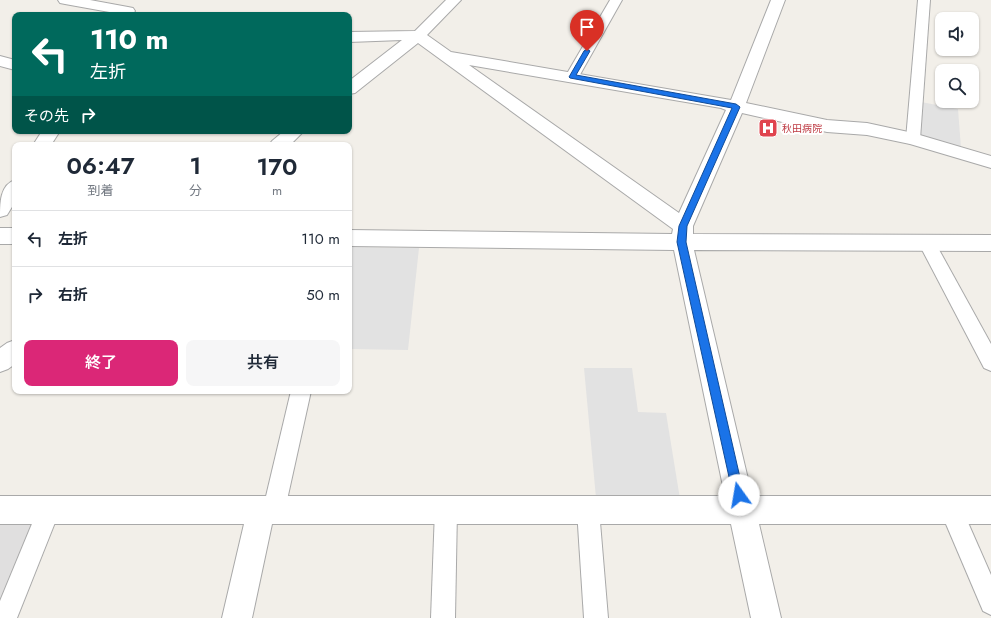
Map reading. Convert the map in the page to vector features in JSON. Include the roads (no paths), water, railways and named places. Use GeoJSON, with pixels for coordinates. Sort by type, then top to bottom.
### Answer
{"type":"FeatureCollection","features":[{"type":"Feature","properties":{"kind":"street"},"geometry":{"type":"LineString","coordinates":[[66,0],[130,9]]}},
{"type":"Feature","properties":{"kind":"street"},"geometry":{"type":"LineString","coordinates":[[352,87],[424,30],[454,0]]}},
{"type":"Feature","properties":{"kind":"street"},"geometry":{"type":"LineString","coordinates":[[766,618],[682,234],[736,107],[778,0]]}},
{"type":"Feature","properties":{"kind":"street"},"geometry":{"type":"LineString","coordinates":[[352,37],[417,35],[682,234]]}},
{"type":"Feature","properties":{"kind":"street"},"geometry":{"type":"LineString","coordinates":[[446,56],[736,107],[827,126],[867,129],[913,139],[946,150],[991,162]]}},
{"type":"Feature","properties":{"kind":"street"},"geometry":{"type":"LineString","coordinates":[[0,61],[12,64]]}},
{"type":"Feature","properties":{"kind":"street"},"geometry":{"type":"LineString","coordinates":[[282,142],[291,134]]}},
{"type":"Feature","properties":{"kind":"street"},"geometry":{"type":"LineString","coordinates":[[0,210],[12,192]]}},
{"type":"Feature","properties":{"kind":"street"},"geometry":{"type":"LineString","coordinates":[[352,238],[682,234],[926,242],[991,242]]}},
{"type":"Feature","properties":{"kind":"street"},"geometry":{"type":"LineString","coordinates":[[0,236],[12,236]]}},
{"type":"Feature","properties":{"kind":"street"},"geometry":{"type":"LineString","coordinates":[[0,362],[12,352]]}},
{"type":"Feature","properties":{"kind":"street"},"geometry":{"type":"LineString","coordinates":[[0,510],[991,510]]}},
{"type":"Feature","properties":{"kind":"street"},"geometry":{"type":"LineString","coordinates":[[237,618],[268,510]]}},
{"type":"Feature","properties":{"kind":"lane"},"geometry":{"type":"LineString","coordinates":[[572,77],[616,0]]}},
{"type":"Feature","properties":{"kind":"lane"},"geometry":{"type":"LineString","coordinates":[[913,139],[924,0]]}},
{"type":"Feature","properties":{"kind":"lane"},"geometry":{"type":"LineString","coordinates":[[926,242],[991,362]]}},
{"type":"Feature","properties":{"kind":"lane"},"geometry":{"type":"LineString","coordinates":[[268,510],[300,394]]}},
{"type":"Feature","properties":{"kind":"lane"},"geometry":{"type":"LineString","coordinates":[[5,618],[49,510]]}},
{"type":"Feature","properties":{"kind":"lane"},"geometry":{"type":"LineString","coordinates":[[443,618],[446,510]]}},
{"type":"Feature","properties":{"kind":"lane"},"geometry":{"type":"LineString","coordinates":[[588,510],[596,618]]}},
{"type":"Feature","properties":{"kind":"lane"},"geometry":{"type":"LineString","coordinates":[[951,510],[991,603]]}},
{"type":"Feature","properties":{"kind":"place","name":"秋田病院"},"geometry":{"type":"Point","coordinates":[768,128]}}]}
